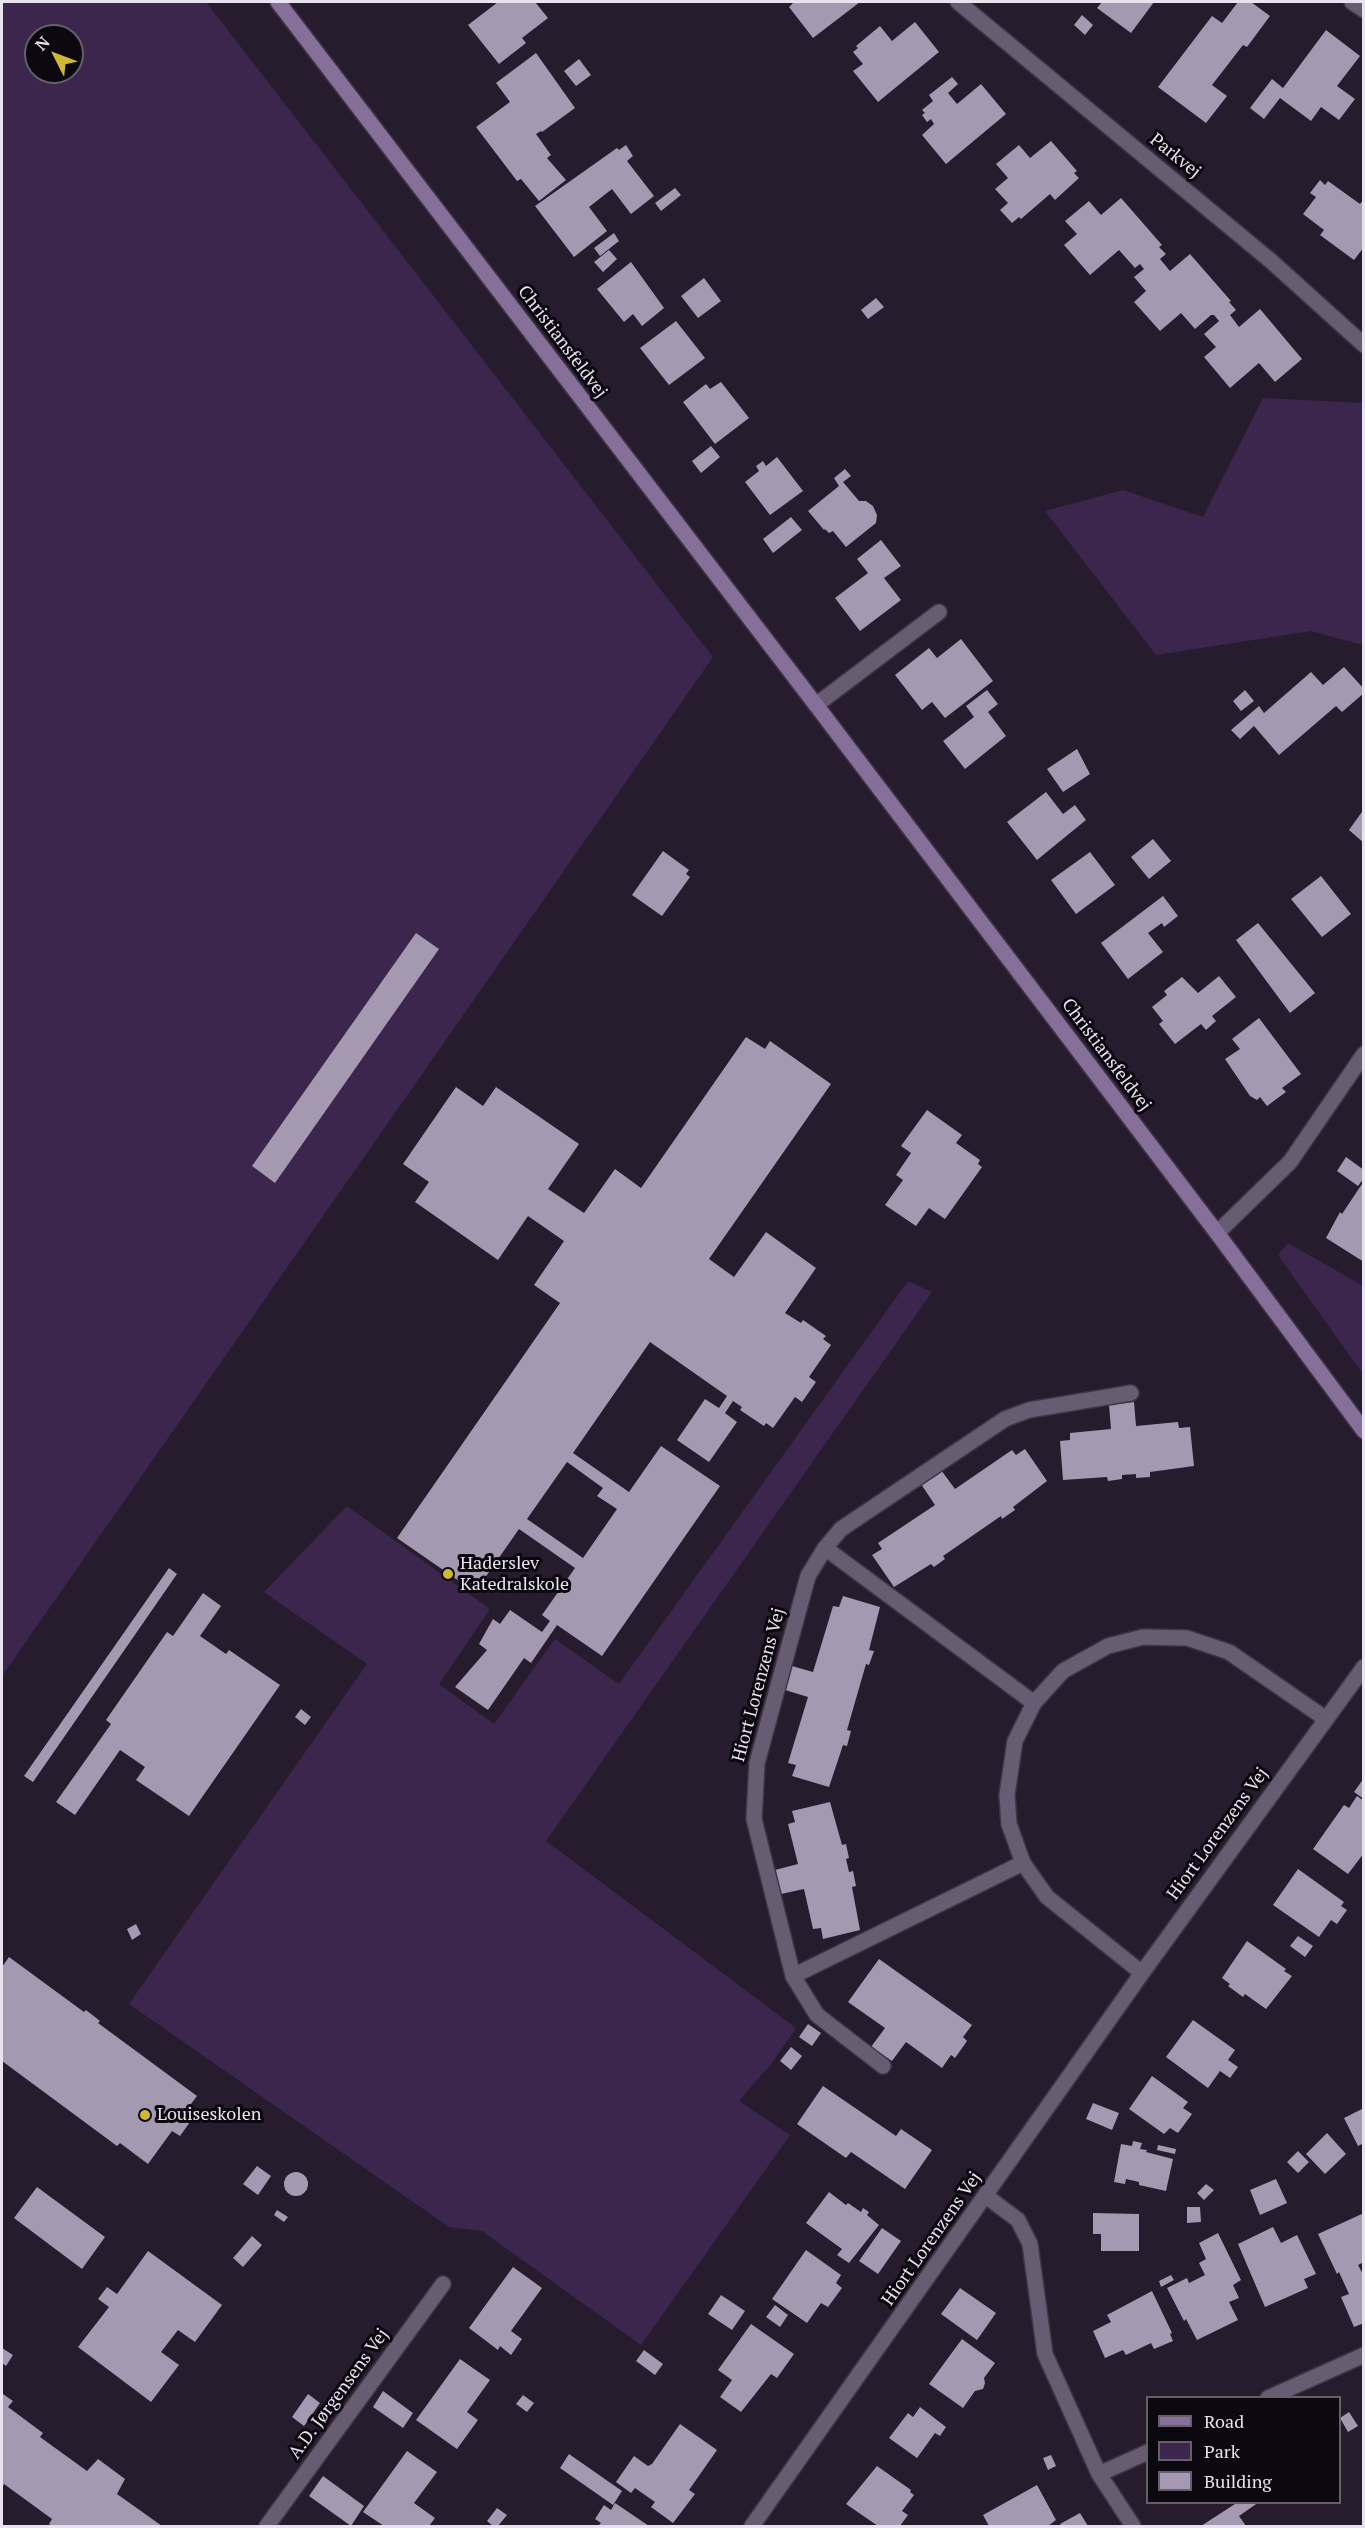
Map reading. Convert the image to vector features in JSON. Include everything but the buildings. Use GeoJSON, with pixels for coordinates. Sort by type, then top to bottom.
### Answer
{"type":"FeatureCollection","features":[{"type":"Feature","properties":{"kind":"street","name":"Christiansfeldvej"},"geometry":{"type":"LineString","coordinates":[[278,2],[816,705],[1217,1233],[1364,1431]]}},
{"type":"Feature","properties":{"kind":"street","name":"Parkvej"},"geometry":{"type":"LineString","coordinates":[[958,2],[1271,261],[1364,345]]}},
{"type":"Feature","properties":{"kind":"street"},"geometry":{"type":"LineString","coordinates":[[1352,2],[1364,10]]}},
{"type":"Feature","properties":{"kind":"street"},"geometry":{"type":"LineString","coordinates":[[816,705],[939,612]]}},
{"type":"Feature","properties":{"kind":"street"},"geometry":{"type":"LineString","coordinates":[[1217,1233],[1290,1162],[1364,1054]]}},
{"type":"Feature","properties":{"kind":"street","name":"Hiort Lorenzens Vej"},"geometry":{"type":"LineString","coordinates":[[883,2066],[818,2015],[793,1976],[754,1819],[757,1763],[808,1576],[825,1548],[841,1529],[1005,1419],[1029,1410],[1131,1393]]}},
{"type":"Feature","properties":{"kind":"street"},"geometry":{"type":"LineString","coordinates":[[825,1548],[1034,1703]]}},
{"type":"Feature","properties":{"kind":"street"},"geometry":{"type":"LineString","coordinates":[[1142,1973],[1047,1897],[1023,1863],[1009,1824],[1007,1795],[1014,1741],[1034,1703],[1064,1671],[1108,1646],[1143,1637],[1188,1638],[1229,1652],[1326,1719]]}},
{"type":"Feature","properties":{"kind":"street","name":"Hiort Lorenzens Vej"},"geometry":{"type":"LineString","coordinates":[[752,2526],[1142,1973],[1364,1667]]}},
{"type":"Feature","properties":{"kind":"street"},"geometry":{"type":"LineString","coordinates":[[793,1976],[1023,1863]]}},
{"type":"Feature","properties":{"kind":"street"},"geometry":{"type":"LineString","coordinates":[[986,2196],[1018,2220],[1030,2244],[1045,2354],[1100,2474],[1133,2526]]}},
{"type":"Feature","properties":{"kind":"street","name":"A.D. Jørgensens Vej"},"geometry":{"type":"LineString","coordinates":[[267,2526],[443,2284]]}},
{"type":"Feature","properties":{"kind":"street"},"geometry":{"type":"LineString","coordinates":[[1270,2396],[1364,2355]]}},
{"type":"Feature","properties":{"kind":"street"},"geometry":{"type":"LineString","coordinates":[[1100,2474],[1146,2453]]}},
{"type":"Feature","properties":{"kind":"green space"},"geometry":{"type":"Polygon","coordinates":[[[2,2],[206,2],[713,657],[2,1676],[2,2]]]}},
{"type":"Feature","properties":{"kind":"green space"},"geometry":{"type":"Polygon","coordinates":[[[1263,398],[1363,403],[1363,645],[1311,631],[1156,655],[1045,511],[1123,490],[1203,517],[1263,398]]]}},
{"type":"Feature","properties":{"kind":"green space"},"geometry":{"type":"Polygon","coordinates":[[[1288,1243],[1363,1286],[1363,1374],[1278,1255],[1288,1243]]]}},
{"type":"Feature","properties":{"kind":"green space"},"geometry":{"type":"Polygon","coordinates":[[[908,1281],[932,1292],[546,1841],[796,2028],[772,2063],[739,2101],[790,2135],[641,2345],[482,2231],[449,2227],[129,2004],[367,1664],[264,1592],[347,1506],[490,1609],[439,1684],[494,1724],[555,1639],[619,1684],[908,1281]]]}},
{"type":"Feature","properties":{"kind":"place","name":"Haderslev Katedralskole"},"geometry":{"type":"Point","coordinates":[448,1574]}},
{"type":"Feature","properties":{"kind":"place","name":"Louiseskolen"},"geometry":{"type":"Point","coordinates":[145,2115]}}]}
